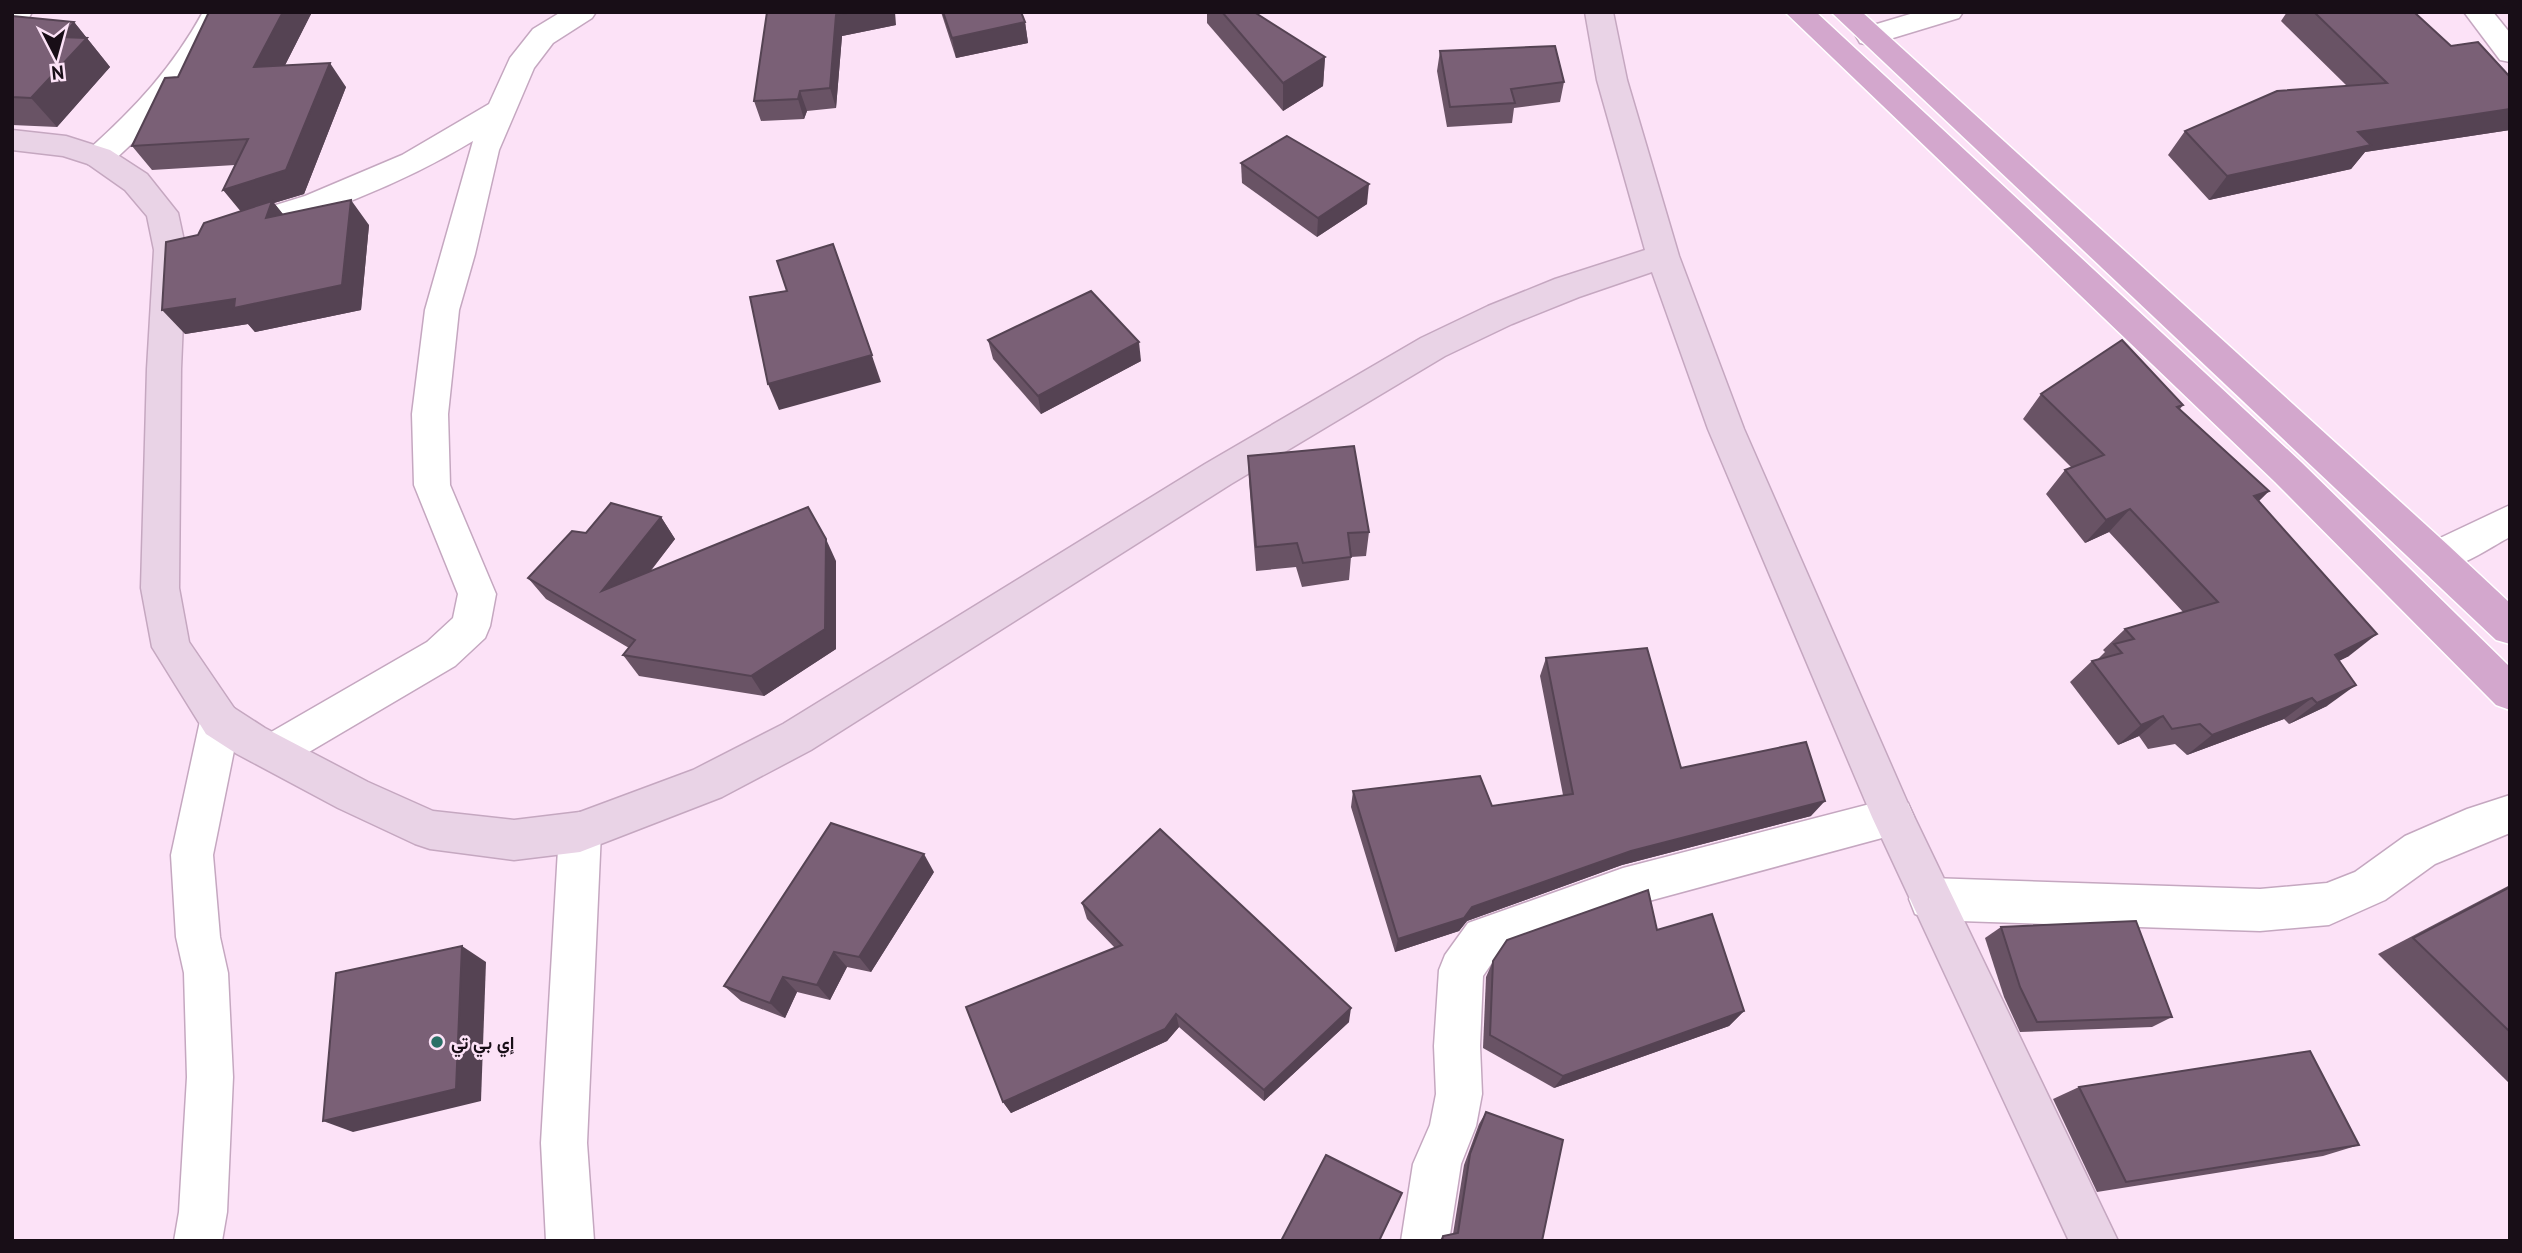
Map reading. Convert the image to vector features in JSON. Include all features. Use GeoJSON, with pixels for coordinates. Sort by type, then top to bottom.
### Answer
{"type":"FeatureCollection","features":[{"type":"Feature","properties":{"kind":"main road"},"geometry":{"type":"LineString","coordinates":[[1599,12],[1612,80],[1663,256],[1726,429],[1930,899],[2094,1241]]}},
{"type":"Feature","properties":{"kind":"main road"},"geometry":{"type":"LineString","coordinates":[[1799,12],[2288,472],[2510,693]]}},
{"type":"Feature","properties":{"kind":"main road"},"geometry":{"type":"LineString","coordinates":[[1845,12],[2510,628]]}},
{"type":"Feature","properties":{"kind":"main road"},"geometry":{"type":"LineString","coordinates":[[12,140],[66,146],[99,157],[136,182],[192,243],[163,369],[160,588],[171,647],[220,720],[353,795],[430,830],[514,840],[580,832],[707,784],[797,737],[1218,474],[1433,347],[1500,315],[1567,288],[1663,256]]}},
{"type":"Feature","properties":{"kind":"street"},"geometry":{"type":"LineString","coordinates":[[12,25],[18,12]]}},
{"type":"Feature","properties":{"kind":"street"},"geometry":{"type":"LineString","coordinates":[[99,157],[148,113],[183,74],[200,48],[216,12]]}},
{"type":"Feature","properties":{"kind":"street"},"geometry":{"type":"LineString","coordinates":[[273,752],[441,654],[471,626],[477,594],[432,485],[430,414],[442,310],[459,254],[484,150],[520,65],[542,36],[582,12]]}},
{"type":"Feature","properties":{"kind":"street"},"geometry":{"type":"LineString","coordinates":[[1870,36],[1949,12]]}},
{"type":"Feature","properties":{"kind":"street"},"geometry":{"type":"LineString","coordinates":[[2478,12],[2510,53]]}},
{"type":"Feature","properties":{"kind":"street"},"geometry":{"type":"LineString","coordinates":[[192,243],[316,204],[414,163],[501,110]]}},
{"type":"Feature","properties":{"kind":"street"},"geometry":{"type":"LineString","coordinates":[[2436,557],[2510,520]]}},
{"type":"Feature","properties":{"kind":"street"},"geometry":{"type":"LineString","coordinates":[[198,1241],[210,1077],[206,973],[198,937],[192,855],[201,800],[220,720]]}},
{"type":"Feature","properties":{"kind":"street"},"geometry":{"type":"LineString","coordinates":[[1930,899],[2260,910],[2329,904],[2370,886],[2420,850],[2510,814]]}},
{"type":"Feature","properties":{"kind":"street"},"geometry":{"type":"LineString","coordinates":[[1425,1241],[1437,1164],[1453,1126],[1459,1094],[1457,1046],[1461,970],[1483,938],[1623,888],[1893,817]]}},
{"type":"Feature","properties":{"kind":"street"},"geometry":{"type":"LineString","coordinates":[[570,1241],[564,1143],[580,832]]}},
{"type":"Feature","properties":{"kind":"building"},"geometry":{"type":"Polygon","coordinates":[[[209,12],[283,12],[254,67],[330,63],[286,170],[223,190],[248,139],[132,146],[165,78],[178,77],[209,12]]]}},
{"type":"Feature","properties":{"kind":"building"},"geometry":{"type":"Polygon","coordinates":[[[767,12],[852,12],[836,15],[830,88],[800,91],[798,99],[754,101],[767,12]]]}},
{"type":"Feature","properties":{"kind":"building"},"geometry":{"type":"Polygon","coordinates":[[[943,12],[1021,12],[1025,22],[952,38],[943,12]]]}},
{"type":"Feature","properties":{"kind":"building"},"geometry":{"type":"Polygon","coordinates":[[[1222,12],[1254,12],[1325,57],[1283,83],[1222,12]]]}},
{"type":"Feature","properties":{"kind":"building"},"geometry":{"type":"Polygon","coordinates":[[[2314,12],[2414,12],[2451,46],[2478,42],[2510,77],[2510,109],[2358,132],[2371,145],[2227,176],[2185,131],[2277,91],[2387,83],[2314,12]]]}},
{"type":"Feature","properties":{"kind":"building"},"geometry":{"type":"Polygon","coordinates":[[[12,16],[74,22],[62,37],[87,38],[31,98],[12,97],[12,16]]]}},
{"type":"Feature","properties":{"kind":"building"},"geometry":{"type":"Polygon","coordinates":[[[1555,46],[1564,82],[1511,89],[1515,103],[1450,107],[1440,51],[1555,46]]]}},
{"type":"Feature","properties":{"kind":"building"},"geometry":{"type":"Polygon","coordinates":[[[1287,136],[1369,184],[1318,218],[1241,163],[1287,136]]]}},
{"type":"Feature","properties":{"kind":"building"},"geometry":{"type":"Polygon","coordinates":[[[351,200],[342,285],[234,308],[235,299],[162,310],[166,242],[198,235],[204,223],[272,201],[266,218],[351,200]]]}},
{"type":"Feature","properties":{"kind":"building"},"geometry":{"type":"Polygon","coordinates":[[[833,244],[872,355],[768,384],[750,297],[787,291],[777,261],[833,244]]]}},
{"type":"Feature","properties":{"kind":"building"},"geometry":{"type":"Polygon","coordinates":[[[1091,291],[1139,342],[1038,396],[988,340],[1091,291]]]}},
{"type":"Feature","properties":{"kind":"building"},"geometry":{"type":"Polygon","coordinates":[[[2122,340],[2183,405],[2177,407],[2269,491],[2254,496],[2377,634],[2335,655],[2356,685],[2317,703],[2312,698],[2212,735],[2200,724],[2172,729],[2163,716],[2141,725],[2092,661],[2122,653],[2114,644],[2134,639],[2125,629],[2218,602],[2130,509],[2106,520],[2065,470],[2104,455],[2041,394],[2122,340]]]}},
{"type":"Feature","properties":{"kind":"building"},"geometry":{"type":"Polygon","coordinates":[[[1354,446],[1369,532],[1348,533],[1351,557],[1303,563],[1297,543],[1256,547],[1248,456],[1354,446]]]}},
{"type":"Feature","properties":{"kind":"building"},"geometry":{"type":"Polygon","coordinates":[[[611,503],[661,517],[602,591],[808,507],[826,539],[825,629],[751,676],[623,655],[635,640],[528,578],[572,531],[586,533],[611,503]]]}},
{"type":"Feature","properties":{"kind":"building"},"geometry":{"type":"Polygon","coordinates":[[[1647,648],[1681,768],[1806,742],[1825,801],[1631,851],[1472,907],[1464,918],[1398,939],[1353,791],[1480,776],[1492,806],[1573,794],[1546,658],[1647,648]]]}},
{"type":"Feature","properties":{"kind":"building"},"geometry":{"type":"Polygon","coordinates":[[[831,823],[924,854],[859,957],[834,952],[817,985],[783,977],[770,1003],[724,986],[831,823]]]}},
{"type":"Feature","properties":{"kind":"building"},"geometry":{"type":"Polygon","coordinates":[[[1160,829],[1351,1008],[1264,1090],[1176,1014],[1165,1029],[1003,1102],[966,1007],[1122,945],[1082,903],[1160,829]]]}},
{"type":"Feature","properties":{"kind":"building"},"geometry":{"type":"Polygon","coordinates":[[[2510,887],[2510,1032],[2413,938],[2510,887]]]}},
{"type":"Feature","properties":{"kind":"building"},"geometry":{"type":"Polygon","coordinates":[[[1648,890],[1657,930],[1712,914],[1744,1011],[1563,1076],[1490,1035],[1493,961],[1507,940],[1648,890]]]}},
{"type":"Feature","properties":{"kind":"building"},"geometry":{"type":"Polygon","coordinates":[[[2136,921],[2172,1017],[2037,1022],[2020,987],[2001,927],[2136,921]]]}},
{"type":"Feature","properties":{"kind":"building"},"geometry":{"type":"Polygon","coordinates":[[[462,946],[456,1089],[323,1121],[336,973],[462,946]]]}},
{"type":"Feature","properties":{"kind":"building"},"geometry":{"type":"Polygon","coordinates":[[[2310,1051],[2359,1145],[2126,1182],[2079,1087],[2310,1051]]]}},
{"type":"Feature","properties":{"kind":"building"},"geometry":{"type":"Polygon","coordinates":[[[1486,1112],[1563,1140],[1542,1241],[1442,1241],[1443,1236],[1458,1233],[1470,1154],[1486,1112]]]}},
{"type":"Feature","properties":{"kind":"building"},"geometry":{"type":"Polygon","coordinates":[[[1326,1155],[1402,1193],[1379,1241],[1281,1241],[1326,1155]]]}},
{"type":"Feature","properties":{"kind":"place","name":"إي بي تي"},"geometry":{"type":"Point","coordinates":[437,1042]}}]}
